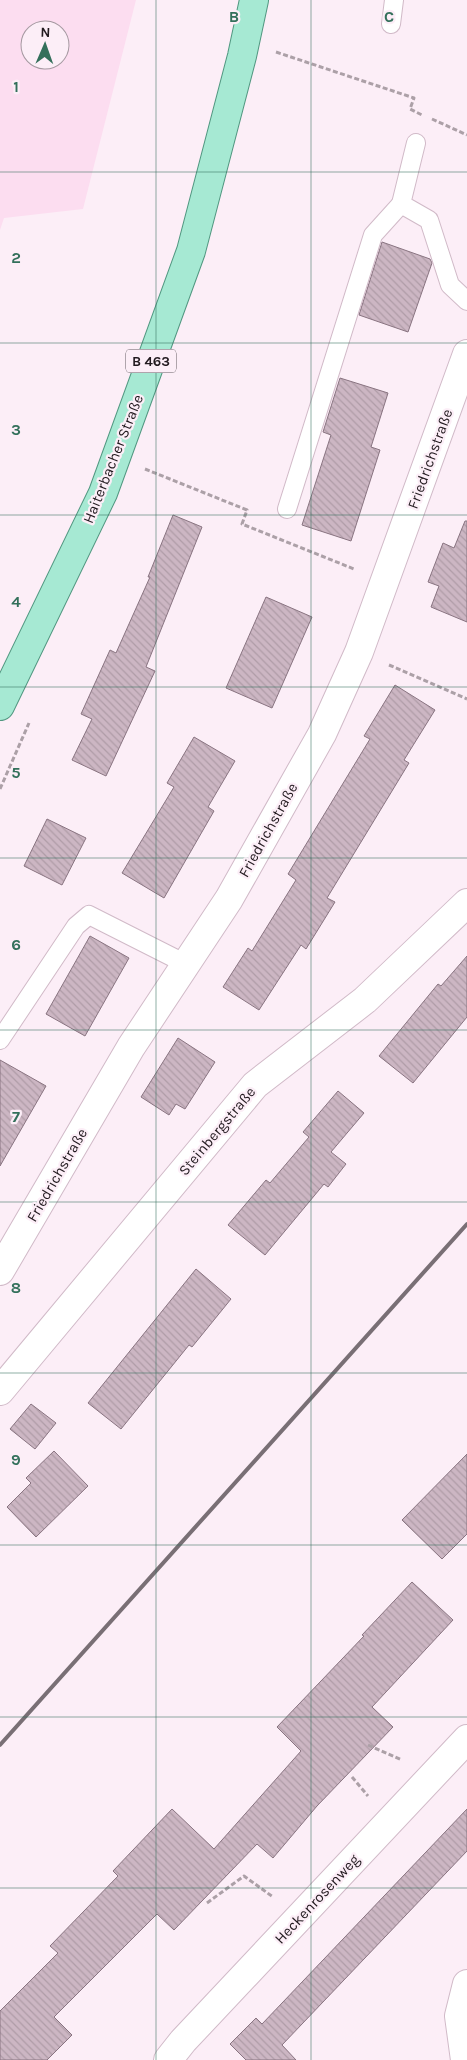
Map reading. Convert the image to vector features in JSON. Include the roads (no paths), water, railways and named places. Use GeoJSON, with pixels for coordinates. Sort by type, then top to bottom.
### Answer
{"type":"FeatureCollection","features":[{"type":"Feature","properties":{"kind":"main road","name":"Haiterbacher Straße"},"geometry":{"type":"LineString","coordinates":[[0,706],[103,494],[191,251],[242,56],[254,0]]}},
{"type":"Feature","properties":{"kind":"street","name":"Friedrichstraße"},"geometry":{"type":"LineString","coordinates":[[0,1271],[131,1047],[230,899],[322,734],[359,652],[467,354]]}},
{"type":"Feature","properties":{"kind":"street","name":"Steinbergstraße"},"geometry":{"type":"LineString","coordinates":[[0,1391],[255,1085],[365,1000],[467,903]]}},
{"type":"Feature","properties":{"kind":"street","name":"Heckenrosenweg"},"geometry":{"type":"LineString","coordinates":[[168,2060],[183,2041],[467,1739]]}},
{"type":"Feature","properties":{"kind":"street"},"geometry":{"type":"LineString","coordinates":[[465,2060],[459,2016],[467,1984]]}},
{"type":"Feature","properties":{"kind":"lane"},"geometry":{"type":"LineString","coordinates":[[391,24],[394,0]]}},
{"type":"Feature","properties":{"kind":"lane"},"geometry":{"type":"LineString","coordinates":[[287,510],[372,235],[401,204],[416,144]]}},
{"type":"Feature","properties":{"kind":"lane"},"geometry":{"type":"LineString","coordinates":[[401,204],[429,220],[450,285],[467,301]]}},
{"type":"Feature","properties":{"kind":"lane"},"geometry":{"type":"LineString","coordinates":[[0,1040],[76,926],[89,915],[186,964]]}},
{"type":"Feature","properties":{"kind":"railway"},"geometry":{"type":"LineString","coordinates":[[0,1745],[467,1224]]}}]}
